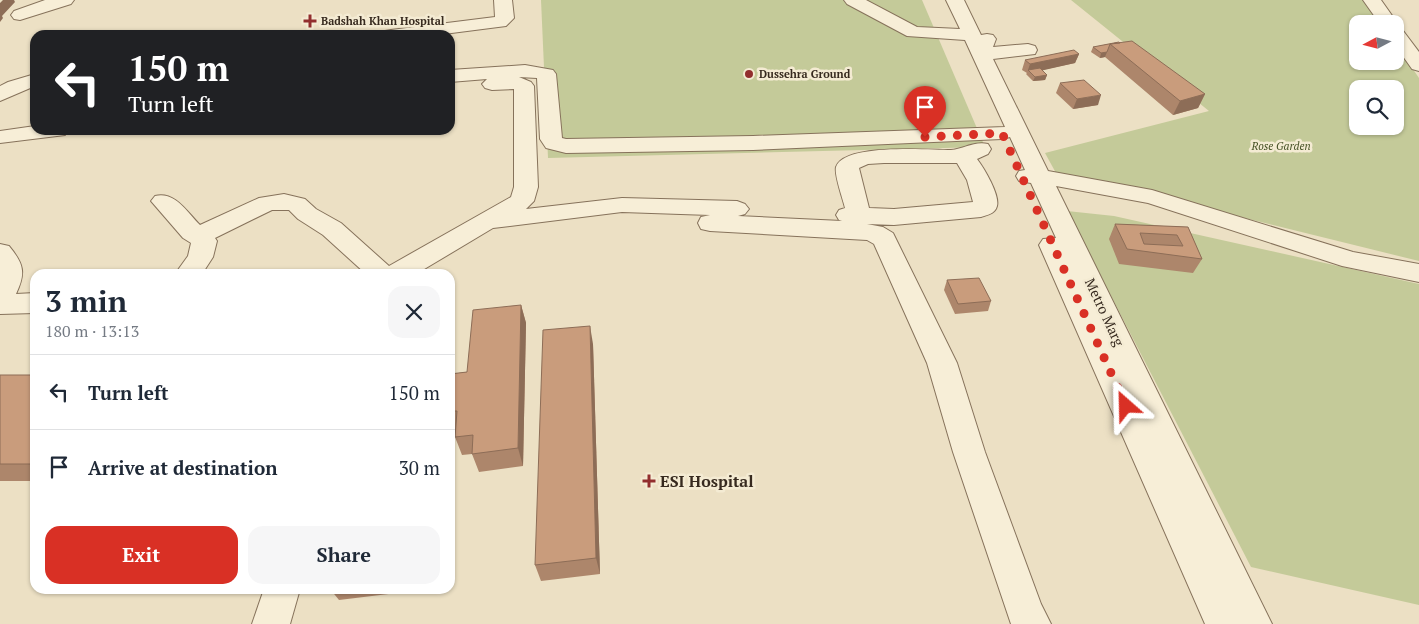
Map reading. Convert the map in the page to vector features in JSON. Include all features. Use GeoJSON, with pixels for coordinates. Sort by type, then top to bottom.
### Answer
{"type":"FeatureCollection","features":[{"type":"Feature","properties":{"kind":"street"},"geometry":{"type":"LineString","coordinates":[[25,6],[44,5],[65,0]]}},
{"type":"Feature","properties":{"kind":"street"},"geometry":{"type":"LineString","coordinates":[[433,30],[500,22],[505,18],[503,0]]}},
{"type":"Feature","properties":{"kind":"street"},"geometry":{"type":"LineString","coordinates":[[853,0],[913,32],[1028,50]]}},
{"type":"Feature","properties":{"kind":"street","name":"Metro Marg"},"geometry":{"type":"LineString","coordinates":[[938,0],[969,41],[1030,176],[1224,624]]}},
{"type":"Feature","properties":{"kind":"street","name":"Metro Marg"},"geometry":{"type":"LineString","coordinates":[[955,0],[1006,141],[1030,176],[1253,624]]}},
{"type":"Feature","properties":{"kind":"street"},"geometry":{"type":"LineString","coordinates":[[966,0],[988,38],[969,41]]}},
{"type":"Feature","properties":{"kind":"street"},"geometry":{"type":"LineString","coordinates":[[1372,0],[1383,15]]}},
{"type":"Feature","properties":{"kind":"street"},"geometry":{"type":"LineString","coordinates":[[1404,45],[1419,66]]}},
{"type":"Feature","properties":{"kind":"street"},"geometry":{"type":"LineString","coordinates":[[455,76],[525,70],[546,74],[552,139],[554,142],[566,146],[1006,141]]}},
{"type":"Feature","properties":{"kind":"street"},"geometry":{"type":"LineString","coordinates":[[0,95],[15,86],[30,82]]}},
{"type":"Feature","properties":{"kind":"street"},"geometry":{"type":"LineString","coordinates":[[405,269],[516,206],[524,196],[526,187],[524,86],[514,82],[455,88]]}},
{"type":"Feature","properties":{"kind":"street"},"geometry":{"type":"LineString","coordinates":[[0,137],[30,133]]}},
{"type":"Feature","properties":{"kind":"street"},"geometry":{"type":"LineString","coordinates":[[859,216],[847,171],[848,165],[851,162],[867,158],[963,156],[1006,141]]}},
{"type":"Feature","properties":{"kind":"street"},"geometry":{"type":"LineString","coordinates":[[490,221],[597,208],[642,205],[894,217],[959,213],[986,207],[986,198],[969,162],[963,156]]}},
{"type":"Feature","properties":{"kind":"street"},"geometry":{"type":"LineString","coordinates":[[1030,176],[1152,197],[1351,260],[1419,273]]}},
{"type":"Feature","properties":{"kind":"street"},"geometry":{"type":"LineString","coordinates":[[164,201],[204,241],[200,257],[192,269]]}},
{"type":"Feature","properties":{"kind":"street"},"geometry":{"type":"LineString","coordinates":[[198,236],[266,203],[284,201],[298,204],[308,214],[332,229],[376,269]]}},
{"type":"Feature","properties":{"kind":"street"},"geometry":{"type":"LineString","coordinates":[[710,223],[859,230],[874,232],[884,239],[942,364],[969,452],[1026,614],[1032,624]]}},
{"type":"Feature","properties":{"kind":"street"},"geometry":{"type":"LineString","coordinates":[[0,252],[8,262],[11,271],[9,280],[0,298]]}},
{"type":"Feature","properties":{"kind":"street"},"geometry":{"type":"LineString","coordinates":[[0,304],[30,303]]}},
{"type":"Feature","properties":{"kind":"street"},"geometry":{"type":"LineString","coordinates":[[271,624],[280,594]]}},
{"type":"Feature","properties":{"kind":"green space","name":"Dussehra Ground"},"geometry":{"type":"Polygon","coordinates":[[[541,0],[922,0],[985,147],[548,158],[541,0]]]}},
{"type":"Feature","properties":{"kind":"green space","name":"Rose Garden"},"geometry":{"type":"Polygon","coordinates":[[[1071,0],[1365,0],[1375,15],[1349,15],[1349,70],[1404,70],[1404,56],[1419,78],[1419,261],[1159,197],[1062,184],[1045,153],[1209,111],[1071,0]]]}},
{"type":"Feature","properties":{"kind":"green space"},"geometry":{"type":"Polygon","coordinates":[[[1067,211],[1114,216],[1419,284],[1419,605],[1251,567],[1067,211]]]}},
{"type":"Feature","properties":{"kind":"building"},"geometry":{"type":"Polygon","coordinates":[[[1132,41],[1205,94],[1180,101],[1110,44],[1132,41]]]}},
{"type":"Feature","properties":{"kind":"building"},"geometry":{"type":"Polygon","coordinates":[[[1119,42],[1110,44],[1107,52],[1101,53],[1093,47],[1119,42]]]}},
{"type":"Feature","properties":{"kind":"building"},"geometry":{"type":"Polygon","coordinates":[[[1074,50],[1079,54],[1030,64],[1025,60],[1074,50]]]}},
{"type":"Feature","properties":{"kind":"building"},"geometry":{"type":"Polygon","coordinates":[[[1040,68],[1047,75],[1035,77],[1028,70],[1040,68]]]}},
{"type":"Feature","properties":{"kind":"building"},"geometry":{"type":"Polygon","coordinates":[[[1084,80],[1101,95],[1077,99],[1060,83],[1084,80]]]}},
{"type":"Feature","properties":{"kind":"building"},"geometry":{"type":"Polygon","coordinates":[[[1115,224],[1188,227],[1202,259],[1127,249],[1115,224]],[[1140,233],[1144,244],[1183,246],[1177,235],[1140,233]]]}},
{"type":"Feature","properties":{"kind":"building"},"geometry":{"type":"Polygon","coordinates":[[[979,278],[991,301],[958,304],[947,280],[979,278]]]}},
{"type":"Feature","properties":{"kind":"building"},"geometry":{"type":"Polygon","coordinates":[[[521,305],[518,448],[472,454],[473,435],[455,437],[457,411],[455,411],[455,373],[467,372],[473,310],[521,305]]]}},
{"type":"Feature","properties":{"kind":"building"},"geometry":{"type":"Polygon","coordinates":[[[590,326],[596,558],[535,565],[543,330],[590,326]]]}},
{"type":"Feature","properties":{"kind":"building"},"geometry":{"type":"Polygon","coordinates":[[[0,375],[30,375],[30,464],[0,464],[0,375]]]}},
{"type":"Feature","properties":{"kind":"place","name":"Badshah Khan Hospital"},"geometry":{"type":"Point","coordinates":[310,21]}},
{"type":"Feature","properties":{"kind":"place","name":"Dussehra Ground"},"geometry":{"type":"Point","coordinates":[749,74]}},
{"type":"Feature","properties":{"kind":"place","name":"ESI Hospital"},"geometry":{"type":"Point","coordinates":[649,481]}},
{"type":"Feature","properties":{"kind":"route"},"geometry":{"type":"LineString","coordinates":[[925,137],[1002,133],[1126,406]]}}]}
